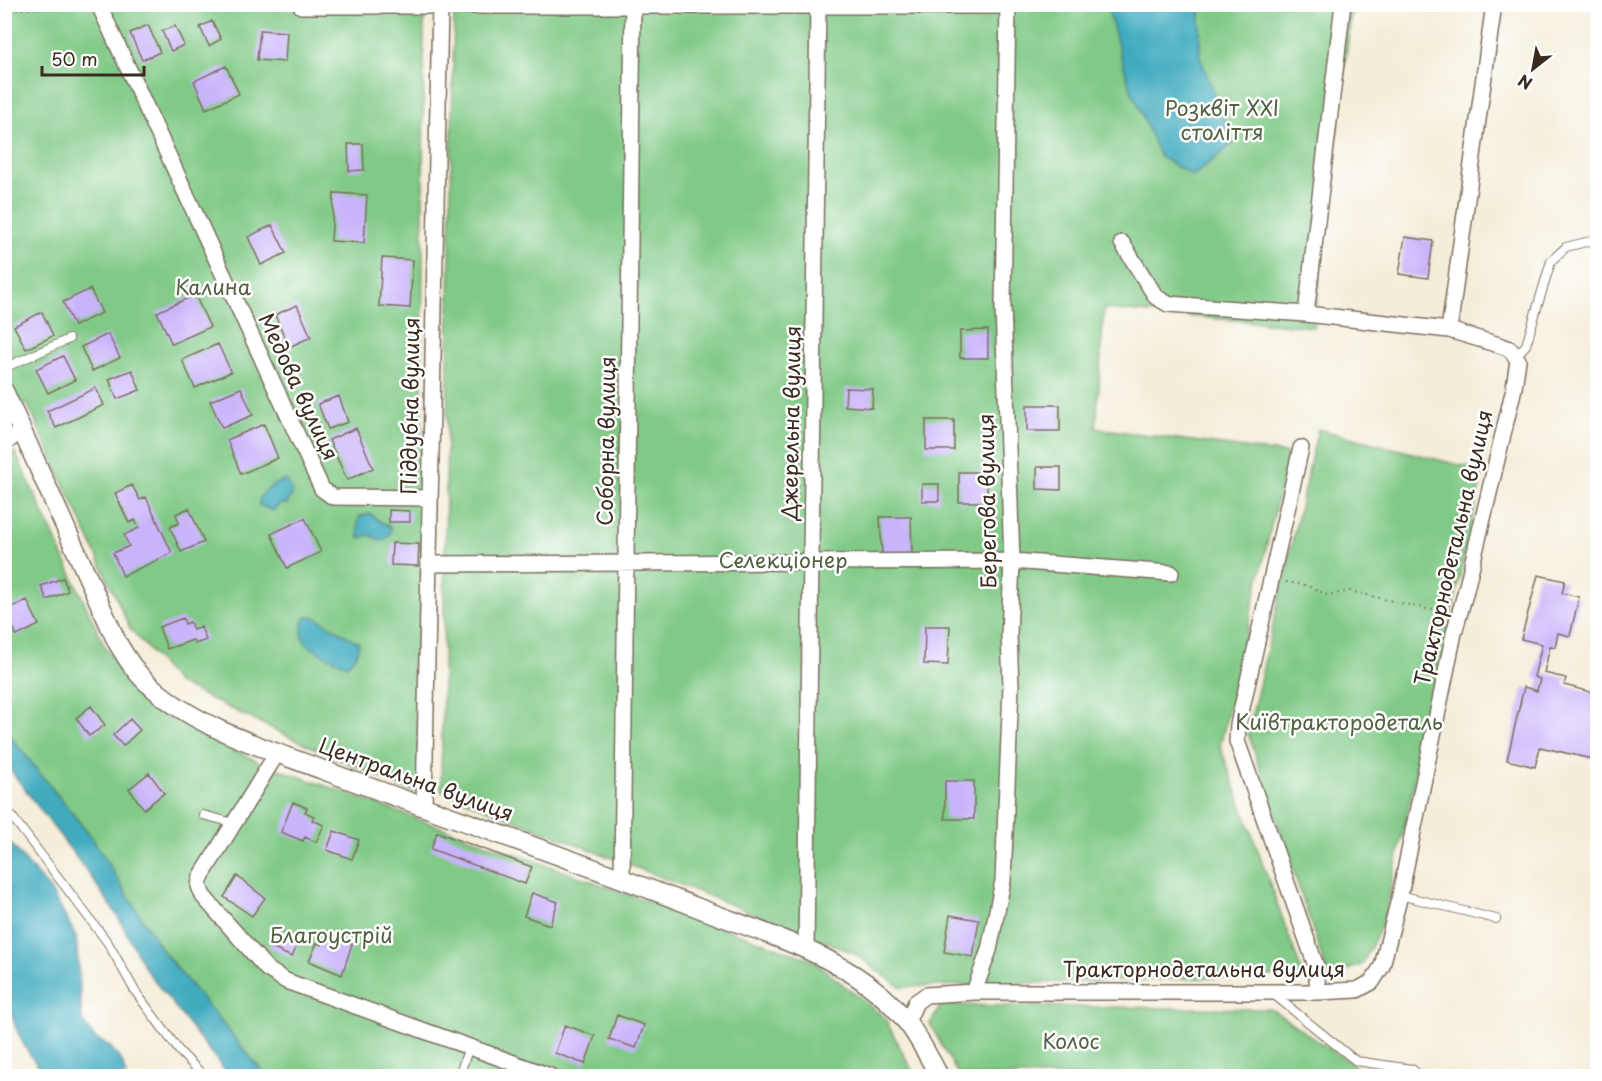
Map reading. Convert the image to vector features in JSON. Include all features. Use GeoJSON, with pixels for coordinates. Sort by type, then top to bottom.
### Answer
{"type":"FeatureCollection","features":[{"type":"Feature","properties":{"kind":"street"},"geometry":{"type":"LineString","coordinates":[[1306,314],[1343,4]]}},
{"type":"Feature","properties":{"kind":"street"},"geometry":{"type":"LineString","coordinates":[[1449,330],[1494,4]]}},
{"type":"Feature","properties":{"kind":"street","name":"Медова вулиця"},"geometry":{"type":"LineString","coordinates":[[99,5],[322,489],[333,497],[430,498]]}},
{"type":"Feature","properties":{"kind":"street","name":"Піддубна вулиця"},"geometry":{"type":"LineString","coordinates":[[424,808],[440,5]]}},
{"type":"Feature","properties":{"kind":"street"},"geometry":{"type":"LineString","coordinates":[[301,6],[1008,5]]}},
{"type":"Feature","properties":{"kind":"street","name":"Берегова вулиця"},"geometry":{"type":"LineString","coordinates":[[974,992],[989,950],[1003,881],[1011,686],[1009,635],[1012,561],[1003,307],[1008,5]]}},
{"type":"Feature","properties":{"kind":"street","name":"Соборна вулиця"},"geometry":{"type":"LineString","coordinates":[[622,878],[633,6]]}},
{"type":"Feature","properties":{"kind":"street","name":"Джерельна вулиця"},"geometry":{"type":"LineString","coordinates":[[806,950],[818,6]]}},
{"type":"Feature","properties":{"kind":"street"},"geometry":{"type":"LineString","coordinates":[[1122,243],[1156,297],[1168,304],[1306,314],[1449,330],[1499,345],[1510,350],[1515,357]]}},
{"type":"Feature","properties":{"kind":"street","name":"Тракторнодетальна вулиця"},"geometry":{"type":"LineString","coordinates":[[908,1020],[916,1002],[926,995],[974,992],[1318,992],[1357,990],[1372,982],[1383,966],[1400,895],[1454,633],[1514,388],[1518,360],[1515,357]]}},
{"type":"Feature","properties":{"kind":"street","name":"Центральна вулиця"},"geometry":{"type":"LineString","coordinates":[[4,391],[117,642],[133,668],[172,704],[208,723],[277,753],[622,878],[806,950],[841,967],[871,987],[908,1020],[939,1077]]}},
{"type":"Feature","properties":{"kind":"street"},"geometry":{"type":"LineString","coordinates":[[4,444],[22,430]]}},
{"type":"Feature","properties":{"kind":"street"},"geometry":{"type":"LineString","coordinates":[[1301,448],[1238,725],[1237,741],[1316,966],[1318,992]]}},
{"type":"Feature","properties":{"kind":"street"},"geometry":{"type":"LineString","coordinates":[[429,564],[1012,561],[1171,573]]}},
{"type":"Feature","properties":{"kind":"street"},"geometry":{"type":"LineString","coordinates":[[277,753],[201,877],[199,886],[202,896],[267,969],[286,981],[550,1077]]}},
{"type":"Feature","properties":{"kind":"lane"},"geometry":{"type":"LineString","coordinates":[[1515,357],[1526,345],[1551,261],[1566,247],[1598,239]]}},
{"type":"Feature","properties":{"kind":"lane"},"geometry":{"type":"LineString","coordinates":[[4,368],[69,339]]}},
{"type":"Feature","properties":{"kind":"lane"},"geometry":{"type":"LineString","coordinates":[[4,806],[108,943],[135,991],[180,1052],[204,1077]]}},
{"type":"Feature","properties":{"kind":"lane"},"geometry":{"type":"LineString","coordinates":[[203,815],[234,823]]}},
{"type":"Feature","properties":{"kind":"lane"},"geometry":{"type":"LineString","coordinates":[[1400,895],[1496,919]]}},
{"type":"Feature","properties":{"kind":"lane"},"geometry":{"type":"LineString","coordinates":[[1272,993],[1356,1061],[1412,1069],[1420,1077]]}},
{"type":"Feature","properties":{"kind":"lane"},"geometry":{"type":"LineString","coordinates":[[459,1077],[469,1047]]}},
{"type":"Feature","properties":{"kind":"path"},"geometry":{"type":"LineString","coordinates":[[4,10],[128,4]]}},
{"type":"Feature","properties":{"kind":"path"},"geometry":{"type":"LineString","coordinates":[[1271,579],[1306,585],[1327,595],[1350,591],[1426,609],[1461,608]]}},
{"type":"Feature","properties":{"kind":"green space","name":"Калина"},"geometry":{"type":"Polygon","coordinates":[[[5,5],[424,5],[420,786],[414,792],[292,738],[177,683],[130,628],[27,403],[5,423],[5,5]]]}},
{"type":"Feature","properties":{"kind":"green space","name":"Селекціонер"},"geometry":{"type":"Polygon","coordinates":[[[454,5],[1352,5],[1314,327],[1104,309],[1096,428],[1288,454],[1220,746],[1303,975],[900,987],[852,952],[441,791],[454,5]]]}},
{"type":"Feature","properties":{"kind":"green space","name":"Київтрактородеталь"},"geometry":{"type":"Polygon","coordinates":[[[1318,429],[1483,471],[1383,923],[1362,965],[1328,976],[1248,733],[1318,429]]]}},
{"type":"Feature","properties":{"kind":"green space","name":"Благоустрій"},"geometry":{"type":"Polygon","coordinates":[[[15,452],[107,651],[160,714],[259,762],[812,960],[884,1017],[915,1076],[266,1076],[161,949],[92,838],[5,730],[4,463],[15,452]]]}},
{"type":"Feature","properties":{"kind":"green space","name":"Колос"},"geometry":{"type":"Polygon","coordinates":[[[941,1005],[1271,1009],[1369,1076],[959,1076],[930,1024],[941,1005]]]}},
{"type":"Feature","properties":{"kind":"water"},"geometry":{"type":"Polygon","coordinates":[[[1107,5],[1200,5],[1200,57],[1234,143],[1193,176],[1160,157],[1128,82],[1107,5]]]}},
{"type":"Feature","properties":{"kind":"water"},"geometry":{"type":"Polygon","coordinates":[[[285,480],[293,492],[287,504],[280,504],[273,511],[259,505],[263,493],[285,480]]]}},
{"type":"Feature","properties":{"kind":"water"},"geometry":{"type":"Polygon","coordinates":[[[371,514],[391,528],[390,535],[382,541],[370,535],[359,538],[360,516],[371,514]]]}},
{"type":"Feature","properties":{"kind":"water"},"geometry":{"type":"Polygon","coordinates":[[[306,617],[315,617],[359,643],[356,655],[347,665],[320,653],[306,642],[302,636],[302,627],[306,617]]]}},
{"type":"Feature","properties":{"kind":"water"},"geometry":{"type":"Polygon","coordinates":[[[5,730],[92,838],[161,949],[266,1076],[229,1076],[146,970],[117,915],[5,763],[5,730]]]}},
{"type":"Feature","properties":{"kind":"water"},"geometry":{"type":"Polygon","coordinates":[[[4,836],[51,891],[76,936],[82,1020],[95,1038],[110,1046],[123,1063],[126,1076],[45,1076],[22,1042],[13,1019],[5,983],[4,836]]]}},
{"type":"Feature","properties":{"kind":"building"},"geometry":{"type":"Polygon","coordinates":[[[212,21],[221,39],[209,46],[200,27],[212,21]]]}},
{"type":"Feature","properties":{"kind":"building"},"geometry":{"type":"Polygon","coordinates":[[[148,25],[160,52],[142,60],[130,33],[148,25]]]}},
{"type":"Feature","properties":{"kind":"building"},"geometry":{"type":"Polygon","coordinates":[[[175,26],[184,45],[171,51],[162,31],[175,26]]]}},
{"type":"Feature","properties":{"kind":"building"},"geometry":{"type":"Polygon","coordinates":[[[260,30],[287,32],[285,62],[257,60],[260,30]]]}},
{"type":"Feature","properties":{"kind":"building"},"geometry":{"type":"Polygon","coordinates":[[[226,66],[239,94],[206,109],[194,81],[226,66]]]}},
{"type":"Feature","properties":{"kind":"building"},"geometry":{"type":"Polygon","coordinates":[[[348,144],[363,144],[364,170],[349,171],[348,144]]]}},
{"type":"Feature","properties":{"kind":"building"},"geometry":{"type":"Polygon","coordinates":[[[334,193],[367,195],[364,243],[331,241],[334,193]]]}},
{"type":"Feature","properties":{"kind":"building"},"geometry":{"type":"Polygon","coordinates":[[[272,225],[286,253],[261,265],[248,237],[272,225]]]}},
{"type":"Feature","properties":{"kind":"building"},"geometry":{"type":"Polygon","coordinates":[[[1405,237],[1433,241],[1428,278],[1399,274],[1405,237]]]}},
{"type":"Feature","properties":{"kind":"building"},"geometry":{"type":"Polygon","coordinates":[[[382,258],[413,260],[410,308],[379,306],[382,258]]]}},
{"type":"Feature","properties":{"kind":"building"},"geometry":{"type":"Polygon","coordinates":[[[90,289],[102,313],[74,326],[63,302],[90,289]]]}},
{"type":"Feature","properties":{"kind":"building"},"geometry":{"type":"Polygon","coordinates":[[[195,295],[210,327],[172,344],[157,312],[195,295]]]}},
{"type":"Feature","properties":{"kind":"building"},"geometry":{"type":"Polygon","coordinates":[[[297,305],[311,337],[289,347],[275,315],[297,305]]]}},
{"type":"Feature","properties":{"kind":"building"},"geometry":{"type":"Polygon","coordinates":[[[42,312],[53,336],[26,349],[14,326],[42,312]]]}},
{"type":"Feature","properties":{"kind":"building"},"geometry":{"type":"Polygon","coordinates":[[[988,330],[988,358],[960,358],[960,331],[988,330]]]}},
{"type":"Feature","properties":{"kind":"building"},"geometry":{"type":"Polygon","coordinates":[[[108,334],[120,358],[92,371],[81,347],[108,334]]]}},
{"type":"Feature","properties":{"kind":"building"},"geometry":{"type":"Polygon","coordinates":[[[218,344],[231,372],[195,388],[182,360],[218,344]]]}},
{"type":"Feature","properties":{"kind":"building"},"geometry":{"type":"Polygon","coordinates":[[[63,356],[75,380],[48,393],[36,369],[63,356]]]}},
{"type":"Feature","properties":{"kind":"building"},"geometry":{"type":"Polygon","coordinates":[[[132,370],[140,390],[117,399],[109,379],[132,370]]]}},
{"type":"Feature","properties":{"kind":"building"},"geometry":{"type":"Polygon","coordinates":[[[96,388],[104,405],[56,428],[47,411],[96,388]]]}},
{"type":"Feature","properties":{"kind":"building"},"geometry":{"type":"Polygon","coordinates":[[[241,388],[253,415],[222,428],[210,401],[241,388]]]}},
{"type":"Feature","properties":{"kind":"building"},"geometry":{"type":"Polygon","coordinates":[[[846,388],[873,389],[872,408],[845,406],[846,388]]]}},
{"type":"Feature","properties":{"kind":"building"},"geometry":{"type":"Polygon","coordinates":[[[339,396],[348,422],[328,429],[318,404],[339,396]]]}},
{"type":"Feature","properties":{"kind":"building"},"geometry":{"type":"Polygon","coordinates":[[[1027,405],[1060,405],[1060,431],[1027,431],[1027,405]]]}},
{"type":"Feature","properties":{"kind":"building"},"geometry":{"type":"Polygon","coordinates":[[[926,420],[954,420],[954,450],[926,450],[926,420]]]}},
{"type":"Feature","properties":{"kind":"building"},"geometry":{"type":"Polygon","coordinates":[[[264,424],[278,458],[241,474],[227,440],[264,424]]]}},
{"type":"Feature","properties":{"kind":"building"},"geometry":{"type":"Polygon","coordinates":[[[356,428],[373,468],[347,480],[329,440],[356,428]]]}},
{"type":"Feature","properties":{"kind":"building"},"geometry":{"type":"Polygon","coordinates":[[[1037,467],[1061,467],[1061,490],[1037,489],[1037,467]]]}},
{"type":"Feature","properties":{"kind":"building"},"geometry":{"type":"Polygon","coordinates":[[[959,472],[987,472],[987,502],[959,502],[959,472]]]}},
{"type":"Feature","properties":{"kind":"building"},"geometry":{"type":"Polygon","coordinates":[[[922,484],[939,484],[939,501],[922,501],[922,484]]]}},
{"type":"Feature","properties":{"kind":"building"},"geometry":{"type":"Polygon","coordinates":[[[132,485],[140,500],[146,497],[172,553],[123,576],[113,553],[129,546],[124,535],[139,528],[135,520],[129,523],[115,493],[132,485]]]}},
{"type":"Feature","properties":{"kind":"building"},"geometry":{"type":"Polygon","coordinates":[[[189,508],[204,542],[181,552],[170,527],[179,523],[176,514],[189,508]]]}},
{"type":"Feature","properties":{"kind":"building"},"geometry":{"type":"Polygon","coordinates":[[[389,510],[410,511],[410,522],[389,522],[389,510]]]}},
{"type":"Feature","properties":{"kind":"building"},"geometry":{"type":"Polygon","coordinates":[[[880,517],[911,517],[912,554],[882,555],[880,517]]]}},
{"type":"Feature","properties":{"kind":"building"},"geometry":{"type":"Polygon","coordinates":[[[305,518],[321,552],[287,568],[271,534],[305,518]]]}},
{"type":"Feature","properties":{"kind":"building"},"geometry":{"type":"Polygon","coordinates":[[[392,543],[419,544],[418,566],[391,565],[392,543]]]}},
{"type":"Feature","properties":{"kind":"building"},"geometry":{"type":"Polygon","coordinates":[[[1538,575],[1565,581],[1562,593],[1579,597],[1570,636],[1558,633],[1555,647],[1550,646],[1544,673],[1566,678],[1564,685],[1598,694],[1598,737],[1592,759],[1540,747],[1535,767],[1507,760],[1524,687],[1537,691],[1540,679],[1534,677],[1542,644],[1521,639],[1538,575]]]}},
{"type":"Feature","properties":{"kind":"building"},"geometry":{"type":"Polygon","coordinates":[[[63,578],[68,591],[47,600],[41,586],[63,578]]]}},
{"type":"Feature","properties":{"kind":"building"},"geometry":{"type":"Polygon","coordinates":[[[27,600],[39,625],[17,636],[5,610],[27,600]]]}},
{"type":"Feature","properties":{"kind":"building"},"geometry":{"type":"Polygon","coordinates":[[[183,618],[185,624],[190,622],[193,630],[201,627],[206,640],[195,644],[193,640],[167,649],[159,627],[183,618]]]}},
{"type":"Feature","properties":{"kind":"building"},"geometry":{"type":"Polygon","coordinates":[[[925,626],[950,626],[948,665],[924,664],[925,626]]]}},
{"type":"Feature","properties":{"kind":"building"},"geometry":{"type":"Polygon","coordinates":[[[91,706],[105,725],[89,736],[76,718],[91,706]]]}},
{"type":"Feature","properties":{"kind":"building"},"geometry":{"type":"Polygon","coordinates":[[[130,719],[140,730],[123,746],[113,735],[130,719]]]}},
{"type":"Feature","properties":{"kind":"building"},"geometry":{"type":"Polygon","coordinates":[[[149,773],[164,793],[144,809],[129,789],[149,773]]]}},
{"type":"Feature","properties":{"kind":"building"},"geometry":{"type":"Polygon","coordinates":[[[945,781],[974,781],[974,819],[945,819],[945,781]]]}},
{"type":"Feature","properties":{"kind":"building"},"geometry":{"type":"Polygon","coordinates":[[[293,802],[307,808],[305,812],[314,816],[312,820],[324,825],[316,842],[305,837],[303,841],[281,832],[293,802]]]}},
{"type":"Feature","properties":{"kind":"building"},"geometry":{"type":"Polygon","coordinates":[[[334,831],[359,840],[352,859],[327,850],[334,831]]]}},
{"type":"Feature","properties":{"kind":"building"},"geometry":{"type":"Polygon","coordinates":[[[437,832],[532,867],[525,884],[431,849],[437,832]]]}},
{"type":"Feature","properties":{"kind":"building"},"geometry":{"type":"Polygon","coordinates":[[[237,876],[265,898],[252,916],[224,897],[237,876]]]}},
{"type":"Feature","properties":{"kind":"building"},"geometry":{"type":"Polygon","coordinates":[[[532,893],[558,902],[550,925],[524,916],[532,893]]]}},
{"type":"Feature","properties":{"kind":"building"},"geometry":{"type":"Polygon","coordinates":[[[950,915],[979,920],[973,957],[944,952],[950,915]]]}},
{"type":"Feature","properties":{"kind":"building"},"geometry":{"type":"Polygon","coordinates":[[[275,928],[300,939],[292,957],[269,947],[275,928]]]}},
{"type":"Feature","properties":{"kind":"building"},"geometry":{"type":"Polygon","coordinates":[[[326,931],[352,944],[342,975],[309,961],[317,943],[322,945],[326,931]]]}},
{"type":"Feature","properties":{"kind":"building"},"geometry":{"type":"Polygon","coordinates":[[[617,1015],[644,1025],[636,1048],[609,1039],[617,1015]]]}},
{"type":"Feature","properties":{"kind":"building"},"geometry":{"type":"Polygon","coordinates":[[[565,1025],[595,1036],[585,1064],[555,1053],[565,1025]]]}},
{"type":"Feature","properties":{"kind":"park label","name":"Розквіт XXI століття"},"geometry":{"type":"Point","coordinates":[1222,121]}}]}
